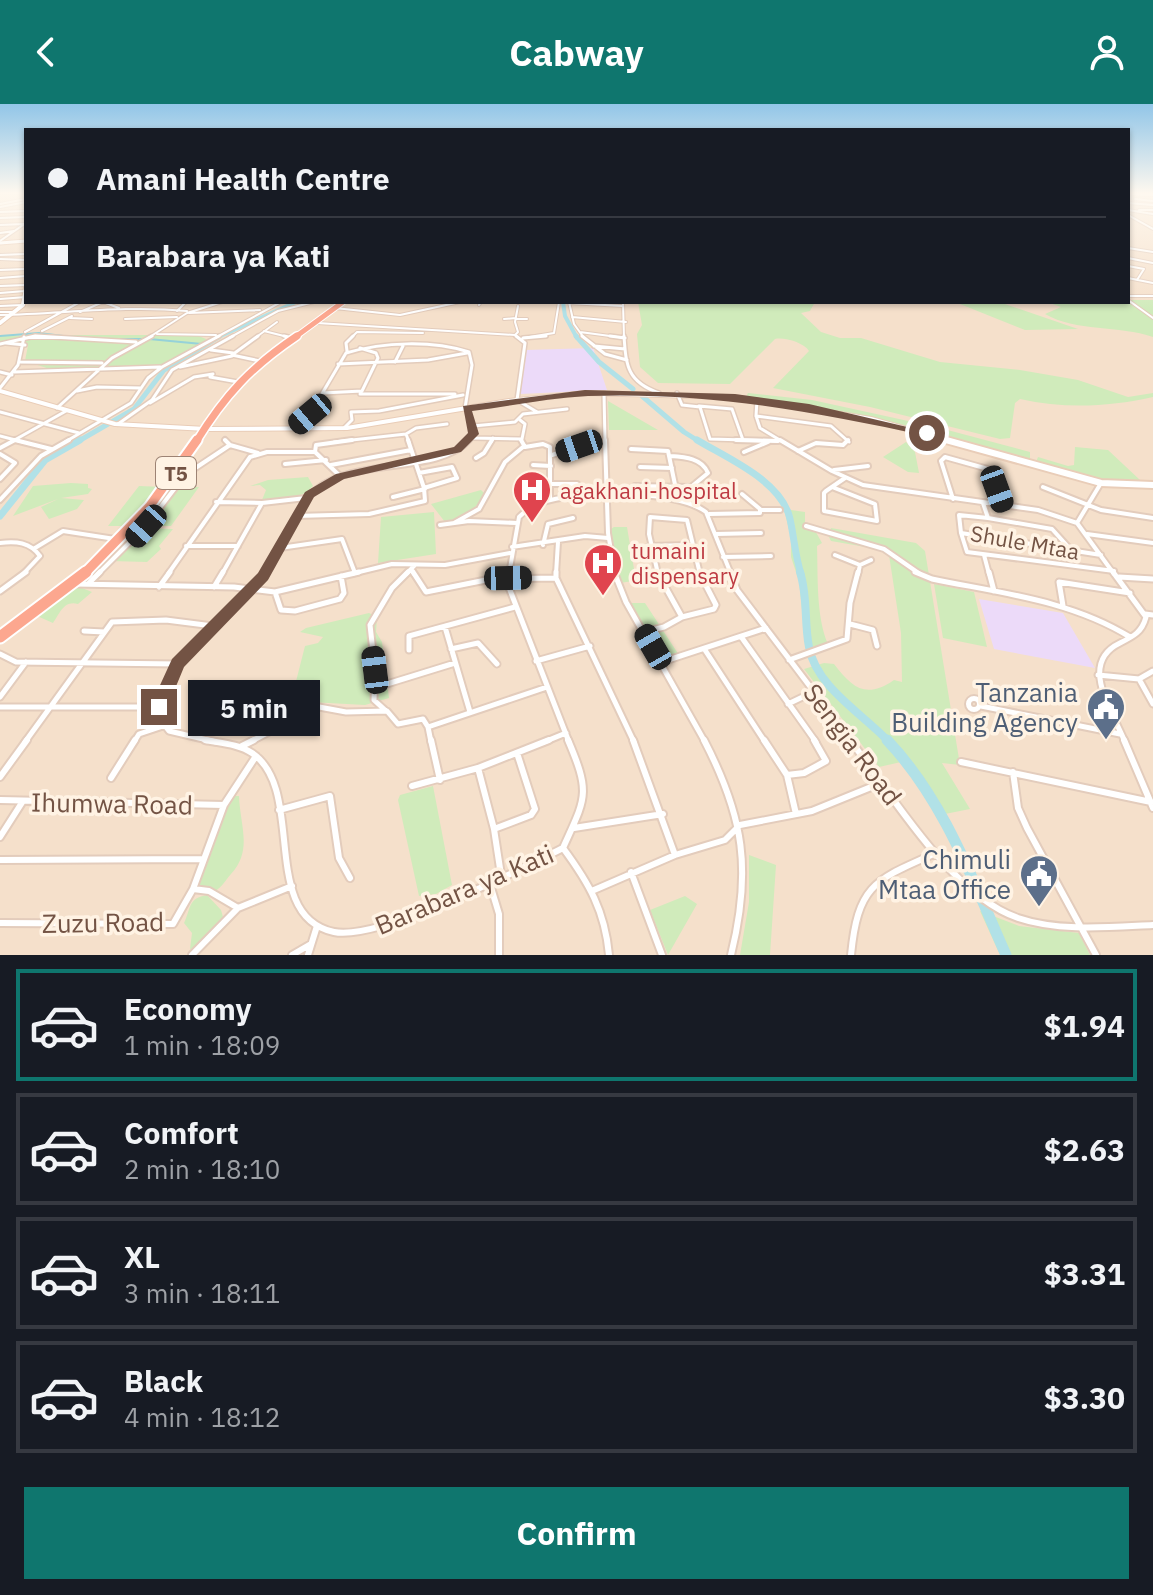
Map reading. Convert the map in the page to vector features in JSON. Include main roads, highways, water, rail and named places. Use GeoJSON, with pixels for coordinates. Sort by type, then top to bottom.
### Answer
{"type":"FeatureCollection","features":[{"type":"Feature","properties":{"kind":"highway","name":"T5"},"geometry":{"type":"LineString","coordinates":[[1,637],[74,584],[121,540],[167,486],[238,382],[260,361],[339,305]]}},
{"type":"Feature","properties":{"kind":"waterway"},"geometry":{"type":"LineString","coordinates":[[219,337],[292,304]]}},
{"type":"Feature","properties":{"kind":"waterway"},"geometry":{"type":"LineString","coordinates":[[563,304],[565,316],[577,338]]}},
{"type":"Feature","properties":{"kind":"waterway"},"geometry":{"type":"LineString","coordinates":[[0,336],[39,333],[63,336]]}},
{"type":"Feature","properties":{"kind":"waterway"},"geometry":{"type":"LineString","coordinates":[[576,336],[599,362],[633,389]]}},
{"type":"Feature","properties":{"kind":"waterway"},"geometry":{"type":"LineString","coordinates":[[77,442],[134,409],[164,370],[219,337]]}},
{"type":"Feature","properties":{"kind":"waterway"},"geometry":{"type":"LineString","coordinates":[[105,339],[142,339]]}},
{"type":"Feature","properties":{"kind":"waterway"},"geometry":{"type":"LineString","coordinates":[[149,339],[202,344]]}},
{"type":"Feature","properties":{"kind":"waterway"},"geometry":{"type":"LineString","coordinates":[[642,396],[700,442]]}},
{"type":"Feature","properties":{"kind":"waterway"},"geometry":{"type":"LineString","coordinates":[[0,516],[45,460],[80,440]]}},
{"type":"Feature","properties":{"kind":"waterway"},"geometry":{"type":"LineString","coordinates":[[697,440],[752,472],[776,493],[790,519],[801,574]]}},
{"type":"Feature","properties":{"kind":"waterway"},"geometry":{"type":"LineString","coordinates":[[800,572],[813,661],[842,699],[888,741]]}},
{"type":"Feature","properties":{"kind":"waterway"},"geometry":{"type":"LineString","coordinates":[[888,741],[925,788],[956,842],[1006,955]]}},
{"type":"Feature","properties":{"kind":"place","name":"agakhani-hospital"},"geometry":{"type":"Point","coordinates":[532,524]}},
{"type":"Feature","properties":{"kind":"place","name":"tumaini dispensary"},"geometry":{"type":"Point","coordinates":[603,597]}},
{"type":"Feature","properties":{"kind":"place","name":"Tanzania Building Agency"},"geometry":{"type":"Point","coordinates":[1106,741]}},
{"type":"Feature","properties":{"kind":"place","name":"Chimuli Mtaa Office"},"geometry":{"type":"Point","coordinates":[1039,908]}}]}
